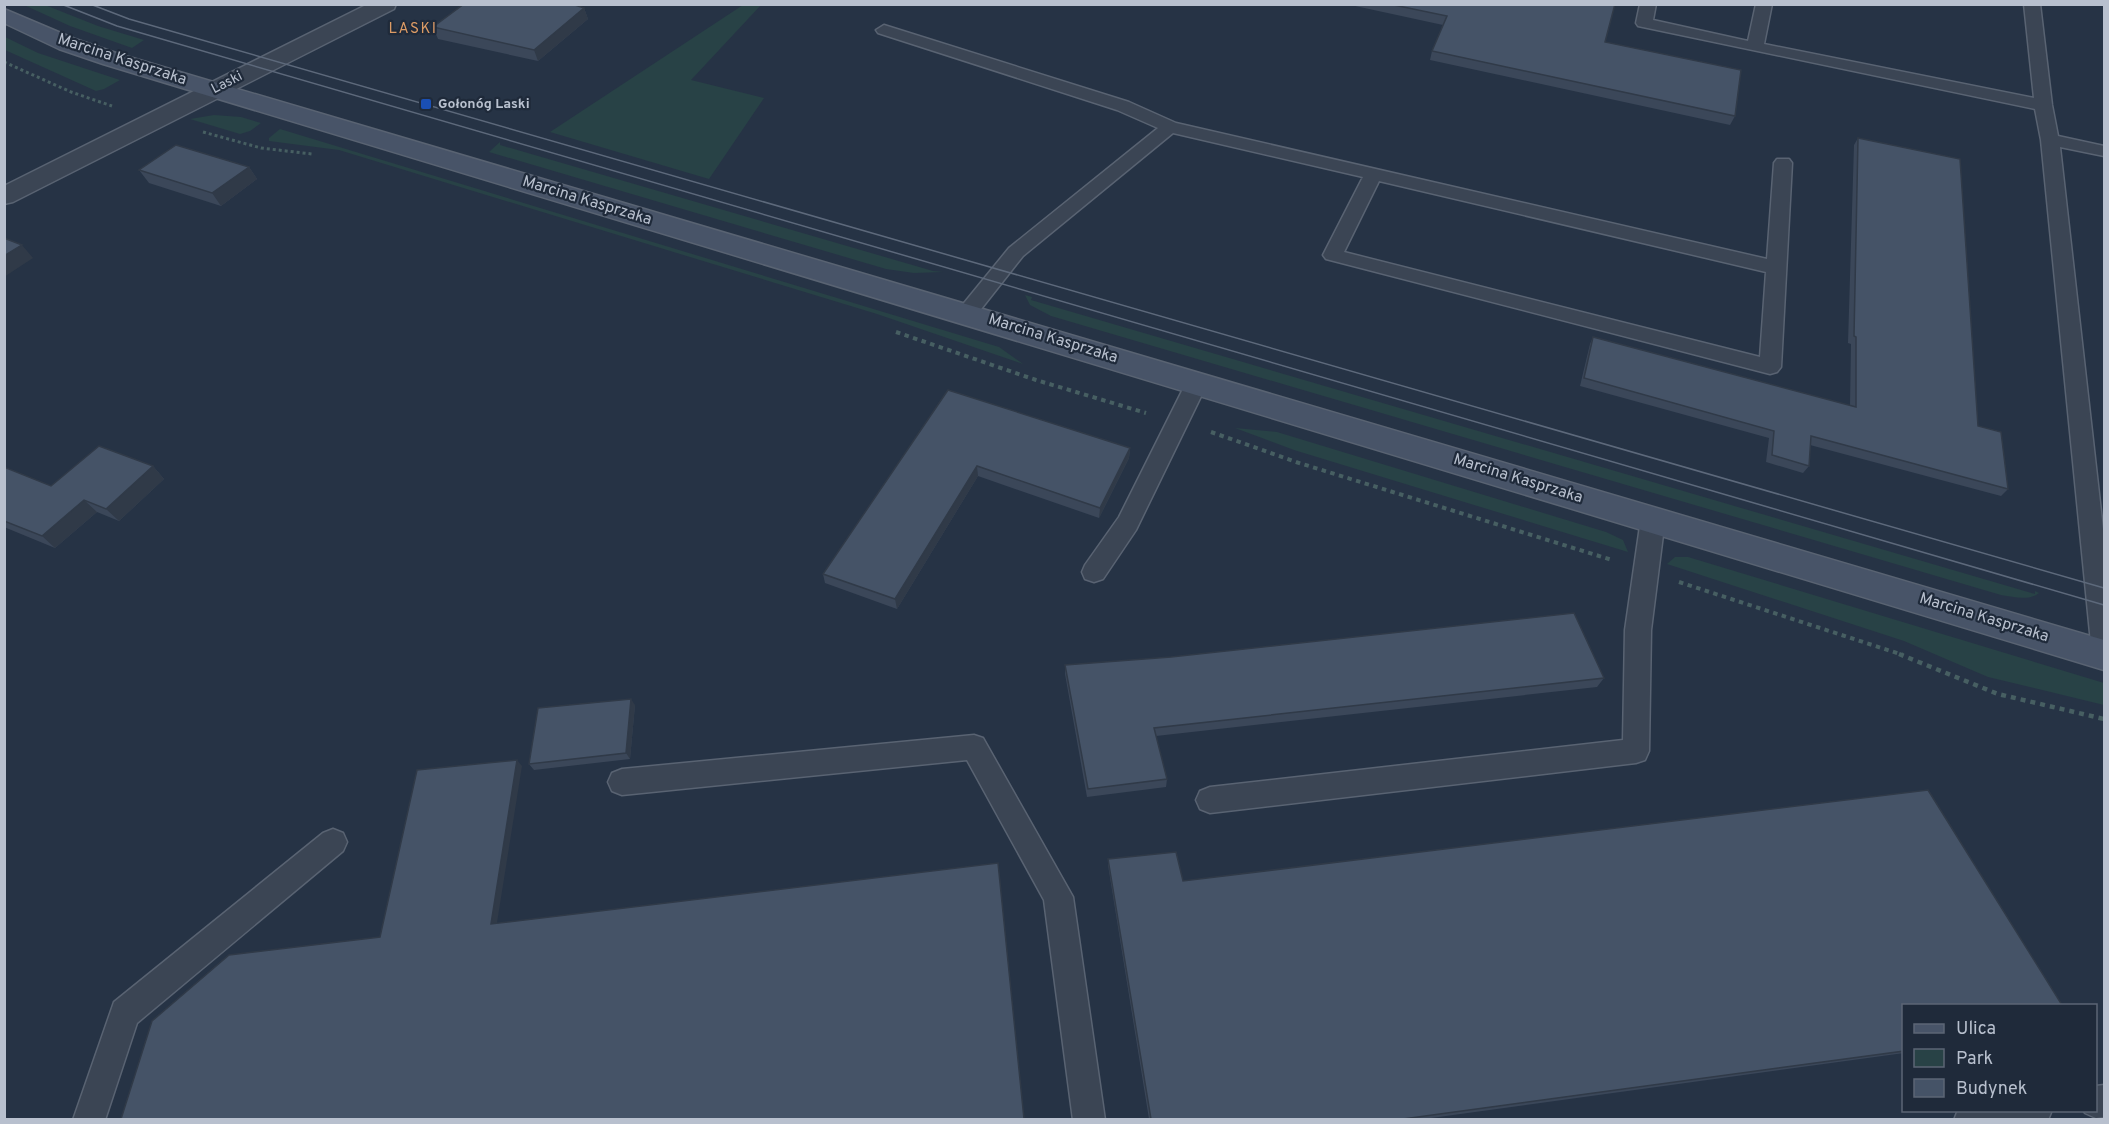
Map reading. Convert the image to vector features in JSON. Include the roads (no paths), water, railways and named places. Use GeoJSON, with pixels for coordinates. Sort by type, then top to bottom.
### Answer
{"type":"FeatureCollection","features":[{"type":"Feature","properties":{"kind":"street","name":"Laski"},"geometry":{"type":"LineString","coordinates":[[4,196],[386,4]]}},
{"type":"Feature","properties":{"kind":"street","name":"Marcina Kasprzaka"},"geometry":{"type":"LineString","coordinates":[[4,15],[90,52],[214,90],[2104,655]]}},
{"type":"Feature","properties":{"kind":"lane"},"geometry":{"type":"LineString","coordinates":[[1648,4],[1644,23],[2043,105]]}},
{"type":"Feature","properties":{"kind":"lane"},"geometry":{"type":"LineString","coordinates":[[1755,47],[1764,4]]}},
{"type":"Feature","properties":{"kind":"lane"},"geometry":{"type":"LineString","coordinates":[[2032,4],[2043,105],[2050,140],[2104,643]]}},
{"type":"Feature","properties":{"kind":"lane"},"geometry":{"type":"LineString","coordinates":[[884,30],[1123,105],[1170,127],[1777,267]]}},
{"type":"Feature","properties":{"kind":"lane"},"geometry":{"type":"LineString","coordinates":[[968,314],[1016,252],[1170,127]]}},
{"type":"Feature","properties":{"kind":"lane"},"geometry":{"type":"LineString","coordinates":[[2050,140],[2104,151]]}},
{"type":"Feature","properties":{"kind":"lane"},"geometry":{"type":"LineString","coordinates":[[1374,174],[1333,255],[1770,367],[1783,163]]}},
{"type":"Feature","properties":{"kind":"lane"},"geometry":{"type":"LineString","coordinates":[[1094,572],[1128,523],[1197,382]]}},
{"type":"Feature","properties":{"kind":"lane"},"geometry":{"type":"LineString","coordinates":[[1210,800],[1636,751],[1638,630],[1653,519]]}},
{"type":"Feature","properties":{"kind":"lane"},"geometry":{"type":"LineString","coordinates":[[622,782],[974,747],[1058,897],[1089,1119]]}},
{"type":"Feature","properties":{"kind":"lane"},"geometry":{"type":"LineString","coordinates":[[89,1119],[125,1013],[333,842]]}},
{"type":"Feature","properties":{"kind":"lane"},"geometry":{"type":"LineString","coordinates":[[1970,1119],[2021,1112]]}},
{"type":"Feature","properties":{"kind":"tram line"},"geometry":{"type":"LineString","coordinates":[[61,4],[117,26],[2104,605]]}},
{"type":"Feature","properties":{"kind":"tram line"},"geometry":{"type":"LineString","coordinates":[[90,4],[129,19],[2104,588]]}},
{"type":"Feature","properties":{"kind":"place","name":"Gołonóg Laski"},"geometry":{"type":"Point","coordinates":[426,104]}},
{"type":"Feature","properties":{"kind":"district","name":"LASKI"},"geometry":{"type":"Point","coordinates":[413,29]}}]}
